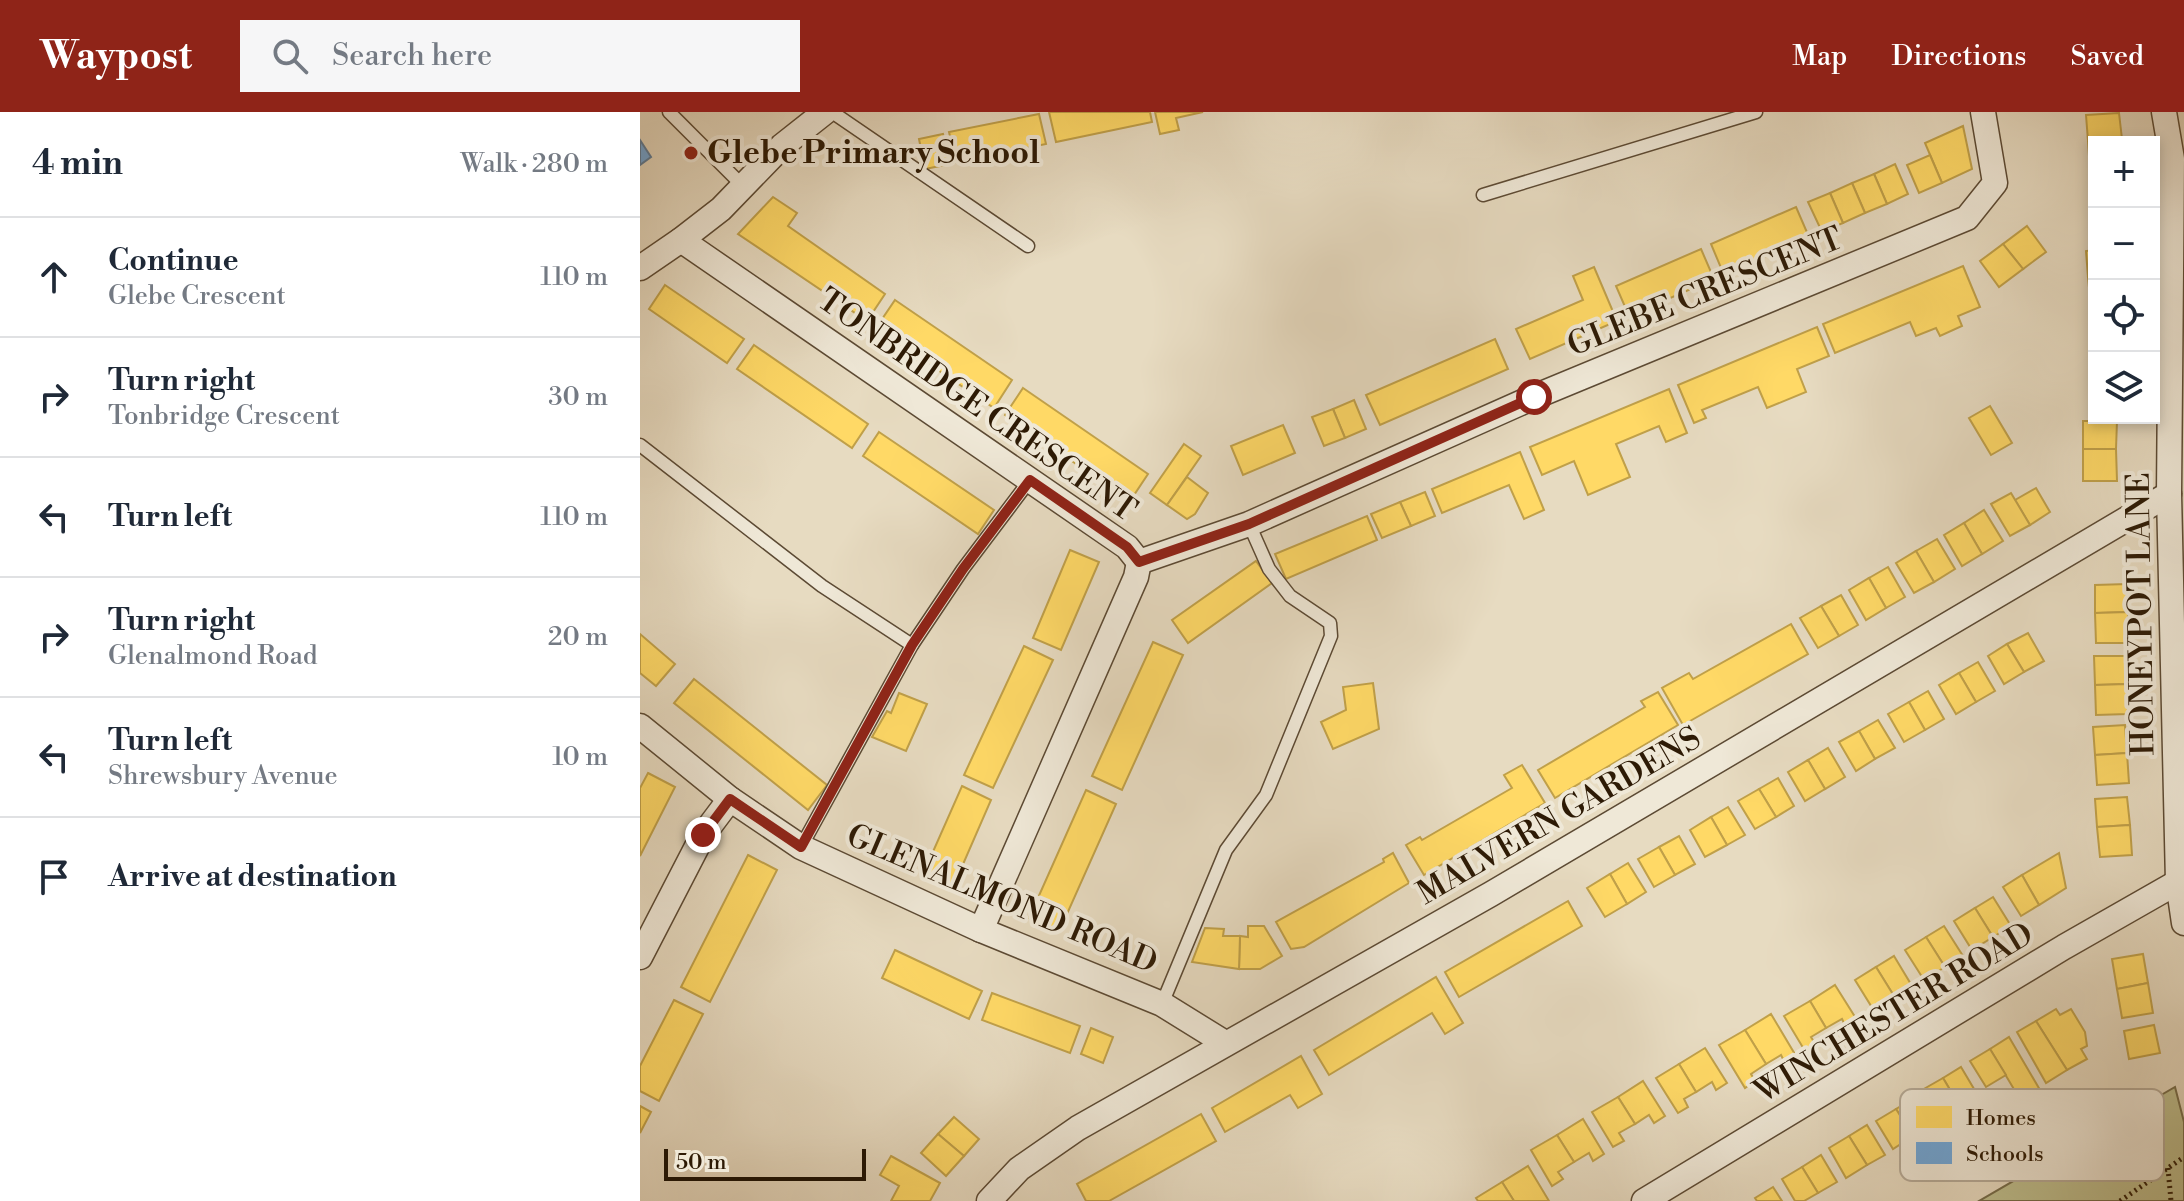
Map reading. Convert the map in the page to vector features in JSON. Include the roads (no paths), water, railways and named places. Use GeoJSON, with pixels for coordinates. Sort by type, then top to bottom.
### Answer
{"type":"FeatureCollection","features":[{"type":"Feature","properties":{"kind":"street"},"geometry":{"type":"LineString","coordinates":[[640,268],[721,209],[782,146],[825,112]]}},
{"type":"Feature","properties":{"kind":"street","name":"GLEBE CRESCENT"},"geometry":{"type":"LineString","coordinates":[[1139,562],[1249,524],[1534,397],[1967,218],[1995,183],[1983,112]]}},
{"type":"Feature","properties":{"kind":"street","name":"HONEYPOT LANE"},"geometry":{"type":"LineString","coordinates":[[2164,112],[2178,158],[2169,494],[2178,882],[2184,923]]}},
{"type":"Feature","properties":{"kind":"street","name":"TONBRIDGE CRESCENT"},"geometry":{"type":"LineString","coordinates":[[681,240],[1127,547],[1139,562],[1136,577],[981,930]]}},
{"type":"Feature","properties":{"kind":"street","name":"MALVERN GARDENS"},"geometry":{"type":"LineString","coordinates":[[989,1201],[1019,1169],[1078,1128],[1491,894],[2169,494]]}},
{"type":"Feature","properties":{"kind":"street","name":"GLENALMOND ROAD"},"geometry":{"type":"LineString","coordinates":[[640,726],[730,799],[801,847],[981,930],[1162,1004],[1225,1043]]}},
{"type":"Feature","properties":{"kind":"street"},"geometry":{"type":"LineString","coordinates":[[640,957],[703,835],[730,799]]}},
{"type":"Feature","properties":{"kind":"street","name":"WINCHESTER ROAD"},"geometry":{"type":"LineString","coordinates":[[1644,1201],[2064,947],[2178,882]]}},
{"type":"Feature","properties":{"kind":"lane"},"geometry":{"type":"LineString","coordinates":[[669,112],[743,186]]}},
{"type":"Feature","properties":{"kind":"lane"},"geometry":{"type":"LineString","coordinates":[[832,112],[1028,246]]}},
{"type":"Feature","properties":{"kind":"lane"},"geometry":{"type":"LineString","coordinates":[[1483,195],[1756,112]]}},
{"type":"Feature","properties":{"kind":"lane"},"geometry":{"type":"LineString","coordinates":[[640,445],[822,586],[912,645]]}},
{"type":"Feature","properties":{"kind":"lane"},"geometry":{"type":"LineString","coordinates":[[801,847],[912,645],[963,569],[1030,480]]}},
{"type":"Feature","properties":{"kind":"lane"},"geometry":{"type":"LineString","coordinates":[[1162,1004],[1226,850],[1266,795],[1331,636],[1330,623],[1290,596],[1269,569],[1249,524]]}},
{"type":"Feature","properties":{"kind":"place","name":"Glebe Primary School"},"geometry":{"type":"Point","coordinates":[691,153]}}]}
